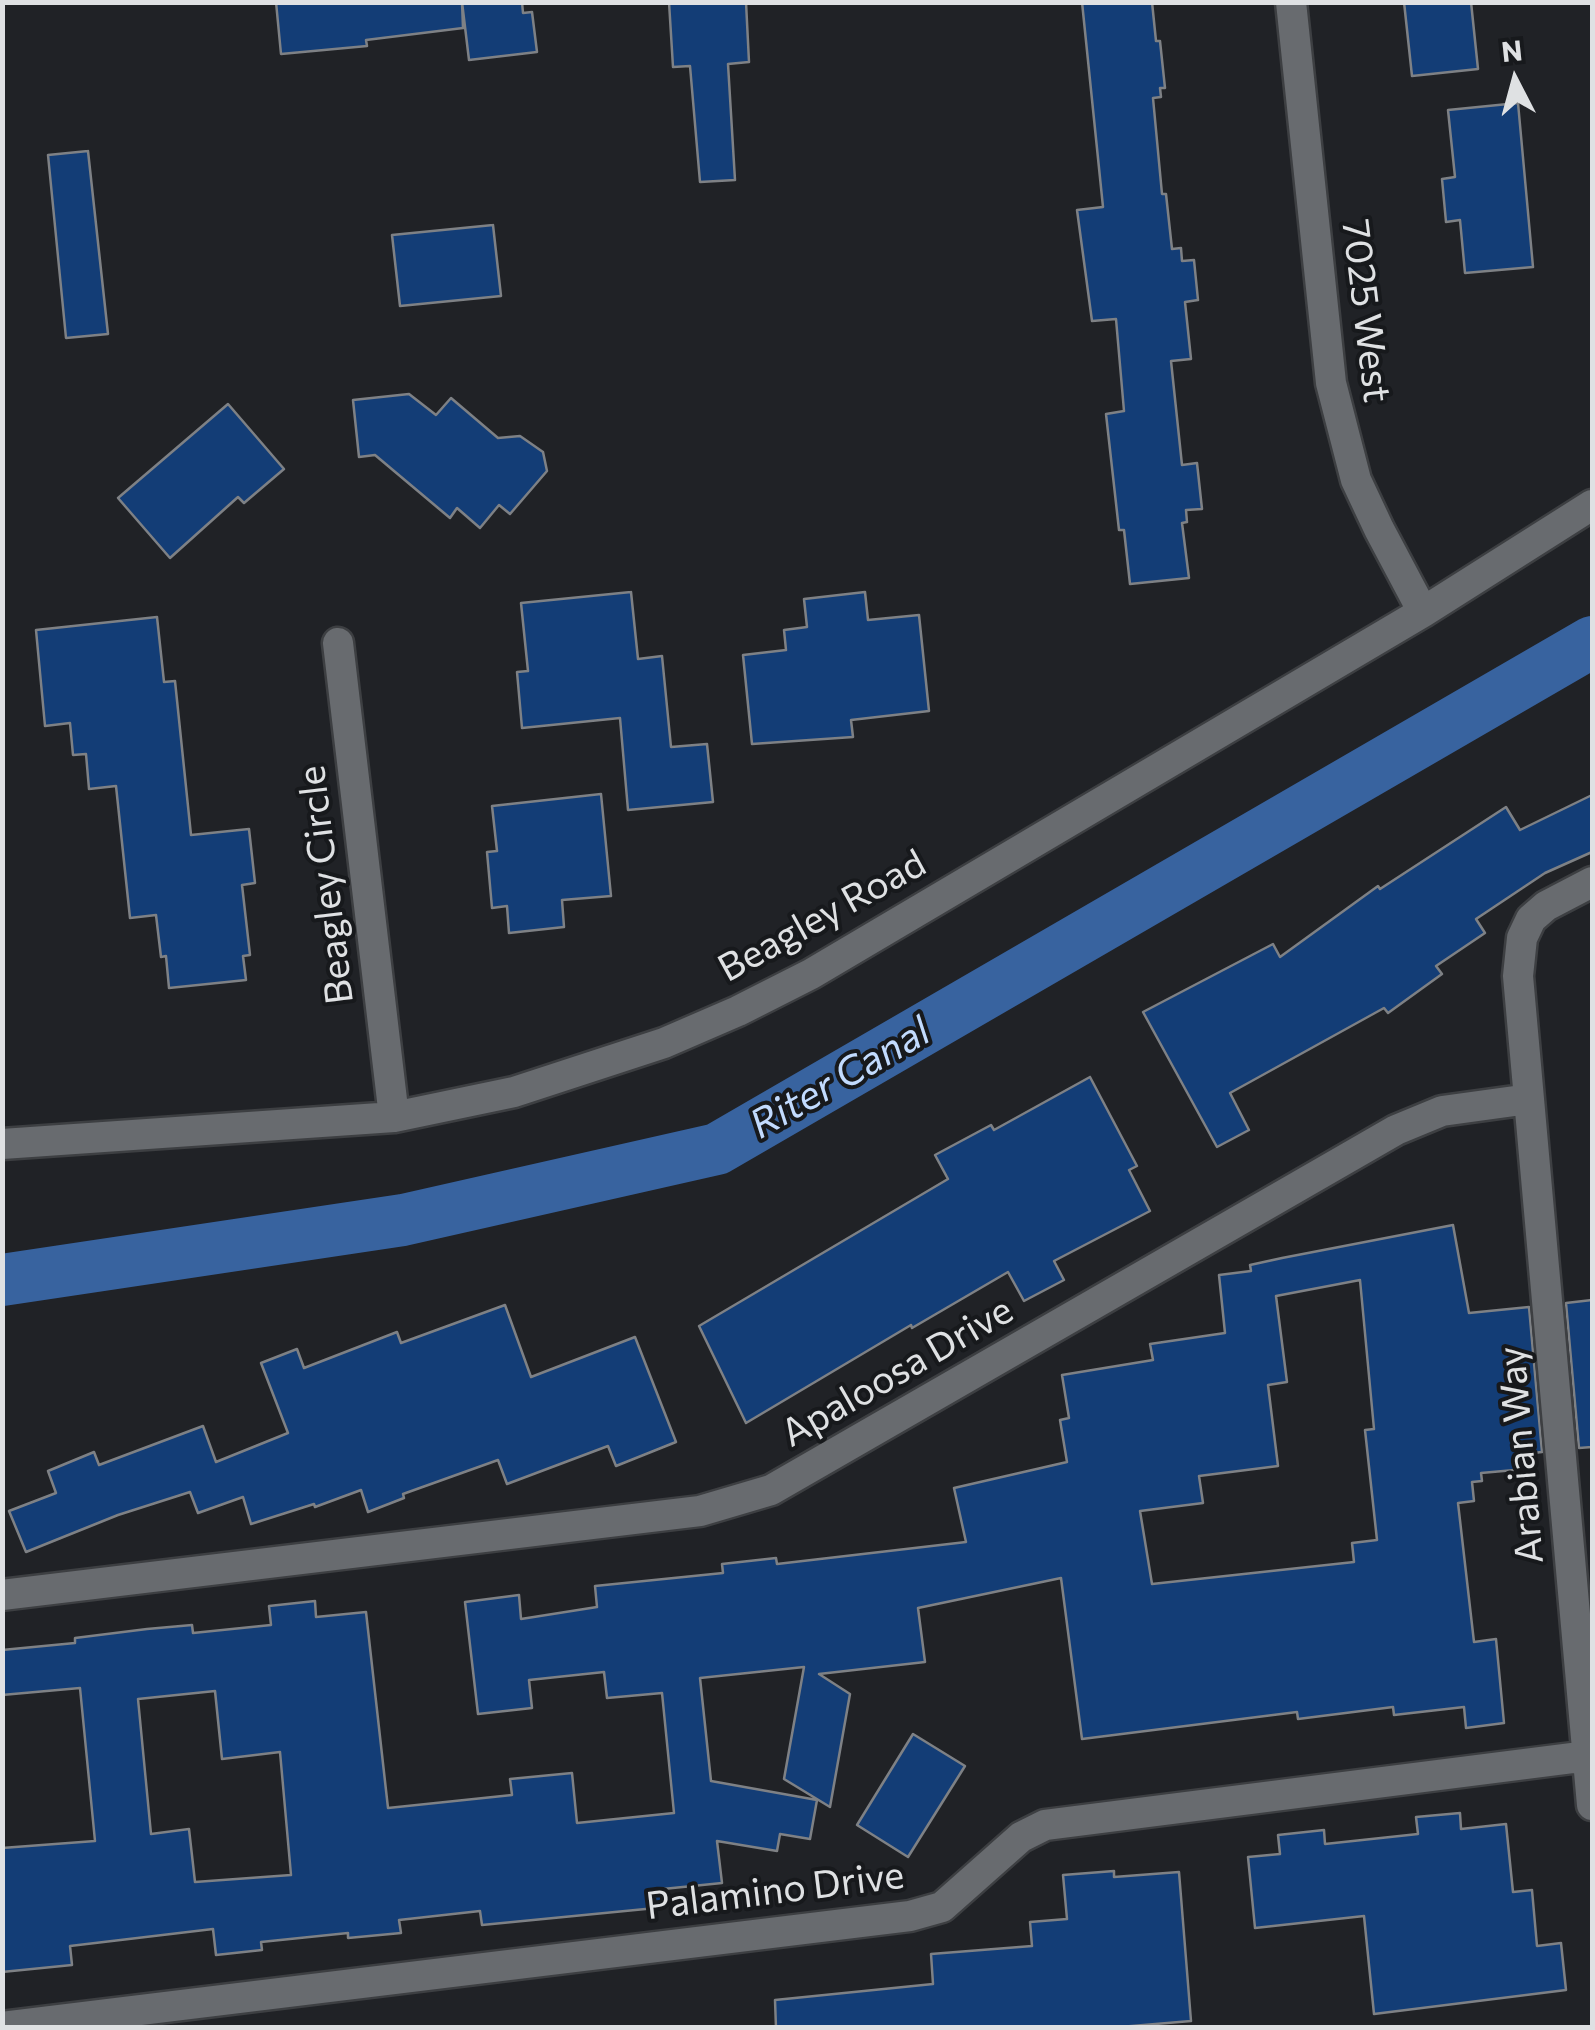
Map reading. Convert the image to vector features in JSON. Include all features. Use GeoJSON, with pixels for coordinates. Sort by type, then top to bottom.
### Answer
{"type":"FeatureCollection","features":[{"type":"Feature","properties":{"kind":"street","name":"7025 West"},"geometry":{"type":"LineString","coordinates":[[1291,2],[1330,382],[1356,480],[1378,530],[1424,612]]}},
{"type":"Feature","properties":{"kind":"street","name":"Beagley Road"},"geometry":{"type":"LineString","coordinates":[[2,1144],[394,1117],[514,1092],[664,1043],[811,974],[1424,612],[1592,506]]}},
{"type":"Feature","properties":{"kind":"street","name":"Beagley Circle"},"geometry":{"type":"LineString","coordinates":[[338,643],[394,1117]]}},
{"type":"Feature","properties":{"kind":"street"},"geometry":{"type":"LineString","coordinates":[[1529,1099],[1518,976],[1522,938],[1531,919],[1546,906],[1592,882]]}},
{"type":"Feature","properties":{"kind":"street","name":"Apaloosa Drive"},"geometry":{"type":"LineString","coordinates":[[2,1595],[724,1506],[793,1478],[1396,1130],[1442,1111],[1529,1099]]}},
{"type":"Feature","properties":{"kind":"street","name":"Arabian Way"},"geometry":{"type":"LineString","coordinates":[[1529,1099],[1592,1805]]}},
{"type":"Feature","properties":{"kind":"street","name":"Palamino Drive"},"geometry":{"type":"LineString","coordinates":[[2,2027],[910,1916],[942,1907],[1022,1837],[1044,1825],[1588,1756]]}},
{"type":"Feature","properties":{"kind":"building"},"geometry":{"type":"Polygon","coordinates":[[[276,2],[462,2],[463,28],[366,40],[367,46],[281,54],[276,2]]]}},
{"type":"Feature","properties":{"kind":"building"},"geometry":{"type":"Polygon","coordinates":[[[462,2],[522,2],[523,13],[532,12],[537,52],[469,60],[462,2]]]}},
{"type":"Feature","properties":{"kind":"building"},"geometry":{"type":"Polygon","coordinates":[[[669,2],[746,2],[749,62],[728,64],[735,180],[700,182],[690,66],[673,67],[669,2]]]}},
{"type":"Feature","properties":{"kind":"building"},"geometry":{"type":"Polygon","coordinates":[[[1082,2],[1152,2],[1156,41],[1160,41],[1165,88],[1160,88],[1161,97],[1153,98],[1162,194],[1166,194],[1172,249],[1181,248],[1182,261],[1194,260],[1198,300],[1185,302],[1191,359],[1171,361],[1182,465],[1197,463],[1202,509],[1186,510],[1187,522],[1182,523],[1189,578],[1130,584],[1124,530],[1119,530],[1106,414],[1124,411],[1116,319],[1092,321],[1077,210],[1103,207],[1082,2]]]}},
{"type":"Feature","properties":{"kind":"building"},"geometry":{"type":"Polygon","coordinates":[[[1404,2],[1471,2],[1478,69],[1412,76],[1404,2]]]}},
{"type":"Feature","properties":{"kind":"building"},"geometry":{"type":"Polygon","coordinates":[[[1518,103],[1533,267],[1465,273],[1460,220],[1446,222],[1442,179],[1455,177],[1448,110],[1518,103]]]}},
{"type":"Feature","properties":{"kind":"building"},"geometry":{"type":"Polygon","coordinates":[[[88,151],[108,334],[66,338],[48,155],[88,151]]]}},
{"type":"Feature","properties":{"kind":"building"},"geometry":{"type":"Polygon","coordinates":[[[493,225],[501,296],[400,306],[392,235],[493,225]]]}},
{"type":"Feature","properties":{"kind":"building"},"geometry":{"type":"Polygon","coordinates":[[[409,394],[436,415],[451,398],[498,438],[520,436],[543,452],[547,471],[510,514],[499,505],[480,528],[457,508],[450,518],[375,455],[359,457],[353,400],[409,394]]]}},
{"type":"Feature","properties":{"kind":"building"},"geometry":{"type":"Polygon","coordinates":[[[228,404],[284,469],[244,503],[238,497],[170,558],[118,498],[228,404]]]}},
{"type":"Feature","properties":{"kind":"building"},"geometry":{"type":"Polygon","coordinates":[[[631,592],[638,659],[662,656],[671,747],[707,744],[713,802],[628,810],[620,718],[522,728],[517,672],[528,671],[521,603],[631,592]]]}},
{"type":"Feature","properties":{"kind":"building"},"geometry":{"type":"Polygon","coordinates":[[[865,592],[868,620],[919,615],[929,711],[851,720],[853,737],[752,744],[743,655],[786,650],[784,630],[807,627],[804,599],[865,592]]]}},
{"type":"Feature","properties":{"kind":"building"},"geometry":{"type":"Polygon","coordinates":[[[157,617],[164,682],[175,681],[191,835],[249,829],[255,883],[242,885],[250,955],[243,956],[246,980],[169,988],[156,915],[130,918],[116,786],[89,789],[86,754],[73,755],[70,723],[45,726],[36,630],[157,617]]]}},
{"type":"Feature","properties":{"kind":"building"},"geometry":{"type":"Polygon","coordinates":[[[601,794],[611,896],[562,900],[564,927],[509,933],[507,906],[492,908],[487,852],[497,851],[492,806],[601,794]]]}},
{"type":"Feature","properties":{"kind":"building"},"geometry":{"type":"Polygon","coordinates":[[[1592,795],[1592,852],[1545,873],[1476,919],[1485,933],[1436,966],[1442,974],[1388,1013],[1384,1008],[1230,1093],[1249,1130],[1217,1147],[1143,1012],[1273,944],[1280,957],[1378,886],[1380,889],[1506,807],[1520,830],[1592,795]]]}},
{"type":"Feature","properties":{"kind":"building"},"geometry":{"type":"Polygon","coordinates":[[[1090,1077],[1137,1166],[1129,1170],[1150,1211],[1054,1261],[1064,1280],[1024,1301],[1008,1272],[746,1423],[699,1326],[948,1179],[935,1155],[991,1125],[994,1130],[1090,1077]]]}},
{"type":"Feature","properties":{"kind":"building"},"geometry":{"type":"Polygon","coordinates":[[[1453,1225],[1469,1313],[1529,1307],[1542,1452],[1524,1454],[1526,1469],[1481,1473],[1482,1481],[1472,1482],[1474,1501],[1458,1503],[1474,1642],[1496,1639],[1504,1723],[1466,1728],[1464,1707],[1394,1715],[1393,1707],[1298,1719],[1297,1712],[1082,1739],[1061,1578],[918,1608],[925,1662],[819,1674],[850,1694],[830,1807],[784,1779],[804,1667],[700,1678],[711,1781],[817,1800],[810,1839],[780,1834],[777,1851],[717,1841],[722,1883],[663,1889],[666,1907],[482,1925],[480,1911],[399,1920],[401,1933],[348,1938],[348,1933],[261,1942],[262,1950],[216,1955],[213,1929],[70,1946],[72,1965],[2,1972],[2,1848],[95,1841],[80,1688],[2,1695],[2,1650],[75,1643],[75,1638],[147,1629],[192,1625],[193,1633],[271,1625],[269,1606],[315,1601],[316,1617],[366,1612],[388,1808],[512,1795],[510,1779],[572,1773],[577,1823],[674,1813],[662,1693],[607,1698],[604,1672],[529,1680],[532,1708],[478,1714],[465,1602],[519,1595],[521,1619],[597,1607],[595,1586],[723,1573],[722,1564],[776,1558],[777,1564],[966,1542],[954,1488],[1067,1462],[1060,1420],[1069,1418],[1062,1375],[1153,1360],[1150,1344],[1225,1333],[1219,1275],[1251,1271],[1250,1265],[1453,1225]],[[1360,1280],[1276,1296],[1287,1382],[1268,1385],[1278,1466],[1199,1476],[1203,1503],[1140,1511],[1152,1584],[1354,1562],[1352,1543],[1377,1540],[1365,1430],[1374,1429],[1360,1280]],[[215,1691],[138,1699],[151,1834],[189,1829],[195,1882],[291,1875],[280,1752],[222,1759],[215,1691]]]}},
{"type":"Feature","properties":{"kind":"building"},"geometry":{"type":"Polygon","coordinates":[[[1592,1300],[1592,1447],[1579,1448],[1566,1303],[1592,1300]]]}},
{"type":"Feature","properties":{"kind":"building"},"geometry":{"type":"Polygon","coordinates":[[[505,1305],[531,1377],[635,1337],[676,1442],[616,1466],[608,1446],[507,1484],[498,1460],[403,1494],[404,1498],[368,1512],[361,1490],[251,1524],[243,1497],[198,1513],[190,1492],[118,1515],[26,1552],[9,1511],[56,1493],[48,1471],[94,1452],[99,1465],[203,1426],[216,1462],[288,1433],[261,1363],[297,1349],[304,1368],[397,1332],[401,1343],[505,1305]]]}},
{"type":"Feature","properties":{"kind":"building"},"geometry":{"type":"Polygon","coordinates":[[[913,1734],[965,1766],[908,1857],[857,1825],[913,1734]]]}},
{"type":"Feature","properties":{"kind":"building"},"geometry":{"type":"Polygon","coordinates":[[[1460,1813],[1461,1829],[1506,1824],[1513,1892],[1532,1890],[1537,1946],[1561,1943],[1566,1990],[1374,2014],[1364,1916],[1255,1928],[1248,1857],[1280,1854],[1278,1835],[1324,1830],[1325,1844],[1418,1834],[1416,1817],[1460,1813]]]}},
{"type":"Feature","properties":{"kind":"building"},"geometry":{"type":"Polygon","coordinates":[[[1114,1871],[1114,1877],[1179,1872],[1191,2021],[1108,2028],[776,2028],[775,2000],[933,1984],[931,1954],[1032,1946],[1030,1922],[1067,1919],[1063,1875],[1114,1871]]]}},
{"type":"Feature","properties":{"kind":"waterway","name":"Riter Canal"},"geometry":{"type":"LineString","coordinates":[[2,1280],[403,1220],[717,1149],[1592,642]]}}]}
